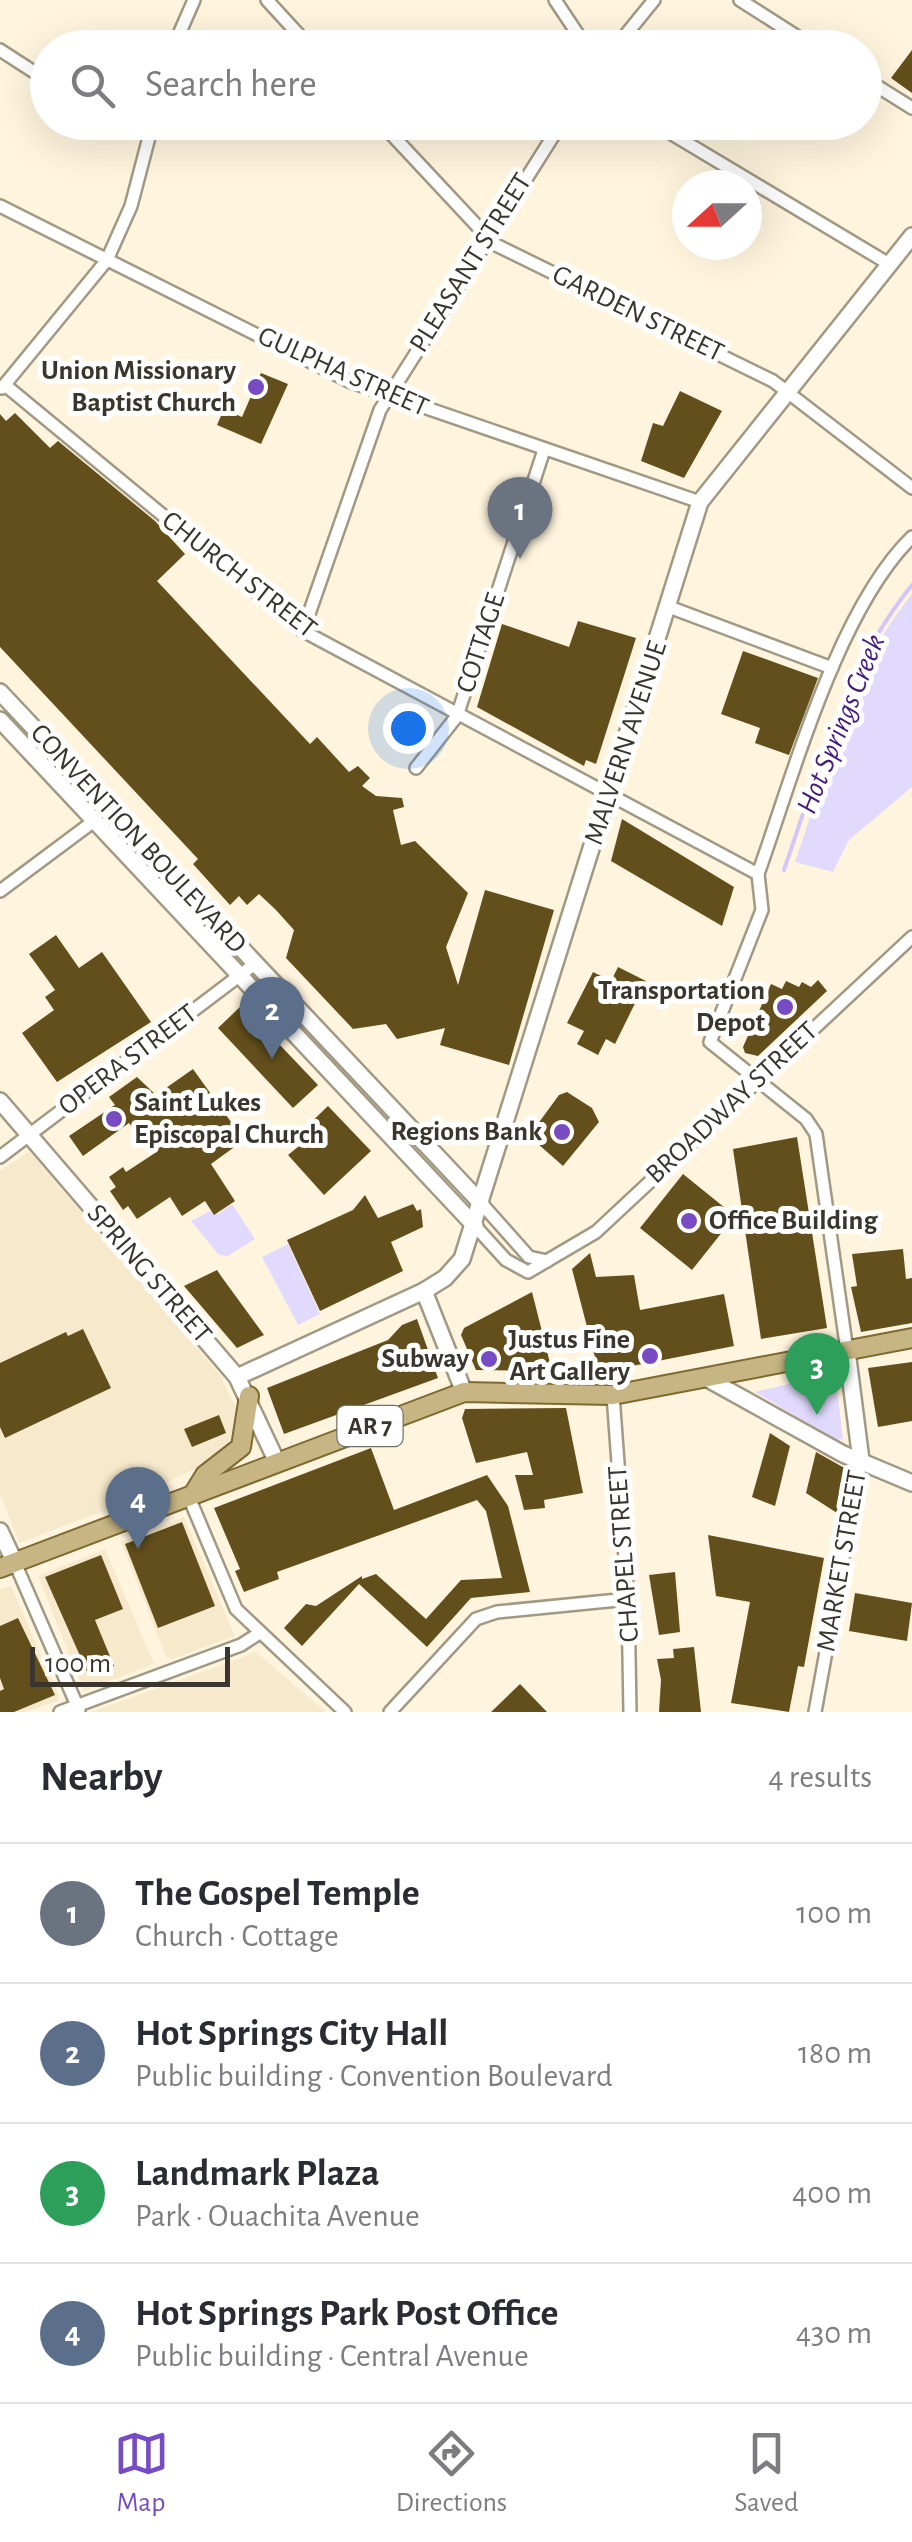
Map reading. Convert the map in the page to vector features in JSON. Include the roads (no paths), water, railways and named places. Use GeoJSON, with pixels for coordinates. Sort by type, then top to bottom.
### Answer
{"type":"FeatureCollection","features":[{"type":"Feature","properties":{"kind":"main road","name":"MALVERN AVENUE"},"geometry":{"type":"LineString","coordinates":[[237,1377],[424,1291],[445,1278],[462,1260],[700,502],[912,236]]}},
{"type":"Feature","properties":{"kind":"main road","name":"CONVENTION BOULEVARD"},"geometry":{"type":"LineString","coordinates":[[0,692],[481,1204]]}},
{"type":"Feature","properties":{"kind":"main road","name":"CONVENTION BOULEVARD"},"geometry":{"type":"LineString","coordinates":[[0,720],[475,1226]]}},
{"type":"Feature","properties":{"kind":"main road","name":"SPRING STREET"},"geometry":{"type":"LineString","coordinates":[[0,1101],[237,1377],[276,1460]]}},
{"type":"Feature","properties":{"kind":"main road"},"geometry":{"type":"LineString","coordinates":[[424,1291],[464,1392]]}},
{"type":"Feature","properties":{"kind":"main road","name":"AR 7"},"geometry":{"type":"LineString","coordinates":[[7,1565],[464,1392],[614,1395],[912,1338]]}},
{"type":"Feature","properties":{"kind":"main road","name":"MARKET STREET"},"geometry":{"type":"LineString","coordinates":[[847,1351],[861,1460]]}},
{"type":"Feature","properties":{"kind":"main road"},"geometry":{"type":"LineString","coordinates":[[706,1378],[912,1484]]}},
{"type":"Feature","properties":{"kind":"main road"},"geometry":{"type":"LineString","coordinates":[[191,1494],[205,1474],[241,1447],[249,1396]]}},
{"type":"Feature","properties":{"kind":"main road"},"geometry":{"type":"LineString","coordinates":[[0,1531],[7,1565]]}},
{"type":"Feature","properties":{"kind":"street"},"geometry":{"type":"LineString","coordinates":[[181,30],[194,0]]}},
{"type":"Feature","properties":{"kind":"street"},"geometry":{"type":"LineString","coordinates":[[266,0],[294,30]]}},
{"type":"Feature","properties":{"kind":"street"},"geometry":{"type":"LineString","coordinates":[[554,0],[575,30]]}},
{"type":"Feature","properties":{"kind":"street"},"geometry":{"type":"LineString","coordinates":[[629,30],[654,0]]}},
{"type":"Feature","properties":{"kind":"street"},"geometry":{"type":"LineString","coordinates":[[740,0],[787,30]]}},
{"type":"Feature","properties":{"kind":"street"},"geometry":{"type":"LineString","coordinates":[[0,50],[30,69]]}},
{"type":"Feature","properties":{"kind":"street"},"geometry":{"type":"LineString","coordinates":[[882,89],[912,108]]}},
{"type":"Feature","properties":{"kind":"street"},"geometry":{"type":"LineString","coordinates":[[3,388],[107,260],[131,206],[148,140]]}},
{"type":"Feature","properties":{"kind":"street","name":"GARDEN STREET"},"geometry":{"type":"LineString","coordinates":[[397,140],[486,236],[788,391],[912,488]]}},
{"type":"Feature","properties":{"kind":"street","name":"PLEASANT STREET"},"geometry":{"type":"LineString","coordinates":[[303,630],[388,396],[550,140]]}},
{"type":"Feature","properties":{"kind":"street"},"geometry":{"type":"LineString","coordinates":[[682,140],[889,264]]}},
{"type":"Feature","properties":{"kind":"street","name":"GULPHA STREET"},"geometry":{"type":"LineString","coordinates":[[0,206],[388,396],[700,502]]}},
{"type":"Feature","properties":{"kind":"street","name":"CHURCH STREET"},"geometry":{"type":"LineString","coordinates":[[3,388],[303,630],[457,716],[758,874]]}},
{"type":"Feature","properties":{"kind":"street","name":"COTTAGE"},"geometry":{"type":"LineString","coordinates":[[416,768],[457,716],[544,450]]}},
{"type":"Feature","properties":{"kind":"street"},"geometry":{"type":"LineString","coordinates":[[758,874],[832,668],[881,576],[912,537]]}},
{"type":"Feature","properties":{"kind":"street"},"geometry":{"type":"LineString","coordinates":[[668,607],[832,668]]}},
{"type":"Feature","properties":{"kind":"street"},"geometry":{"type":"LineString","coordinates":[[0,891],[94,821]]}},
{"type":"Feature","properties":{"kind":"street","name":"MARKET STREET"},"geometry":{"type":"LineString","coordinates":[[758,874],[762,910],[710,1042],[806,1119],[816,1134],[847,1351]]}},
{"type":"Feature","properties":{"kind":"street","name":"BROADWAY STREET"},"geometry":{"type":"LineString","coordinates":[[475,1226],[506,1260],[528,1272],[596,1232],[755,1078],[912,936]]}},
{"type":"Feature","properties":{"kind":"street","name":"OPERA STREET"},"geometry":{"type":"LineString","coordinates":[[0,1157],[256,964]]}},
{"type":"Feature","properties":{"kind":"street"},"geometry":{"type":"LineString","coordinates":[[481,1204],[529,1257],[547,1262]]}},
{"type":"Feature","properties":{"kind":"street","name":"CHAPEL STREET"},"geometry":{"type":"LineString","coordinates":[[614,1395],[628,1599],[630,1712]]}},
{"type":"Feature","properties":{"kind":"street","name":"MARKET STREET"},"geometry":{"type":"LineString","coordinates":[[815,1712],[861,1460]]}},
{"type":"Feature","properties":{"kind":"street"},"geometry":{"type":"LineString","coordinates":[[191,1494],[231,1599],[258,1634],[345,1712]]}},
{"type":"Feature","properties":{"kind":"street"},"geometry":{"type":"LineString","coordinates":[[7,1565],[78,1709]]}},
{"type":"Feature","properties":{"kind":"street"},"geometry":{"type":"LineString","coordinates":[[390,1712],[476,1619],[497,1612],[628,1599]]}},
{"type":"Feature","properties":{"kind":"street"},"geometry":{"type":"LineString","coordinates":[[60,1712],[78,1709],[242,1645],[258,1634]]}},
{"type":"Feature","properties":{"kind":"waterway","name":"Hot Springs Creek"},"geometry":{"type":"LineString","coordinates":[[784,870],[851,685],[912,585]]}},
{"type":"Feature","properties":{"kind":"place","name":"Union Missionary Baptist Church"},"geometry":{"type":"Point","coordinates":[256,387]}},
{"type":"Feature","properties":{"kind":"place","name":"The Gospel Temple"},"geometry":{"type":"Point","coordinates":[520,559]}},
{"type":"Feature","properties":{"kind":"place","name":"Transportation Depot"},"geometry":{"type":"Point","coordinates":[785,1007]}},
{"type":"Feature","properties":{"kind":"place","name":"Hot Springs City Hall"},"geometry":{"type":"Point","coordinates":[272,1059]}},
{"type":"Feature","properties":{"kind":"place","name":"Saint Lukes Episcopal Church"},"geometry":{"type":"Point","coordinates":[114,1119]}},
{"type":"Feature","properties":{"kind":"place","name":"Regions Bank"},"geometry":{"type":"Point","coordinates":[562,1132]}},
{"type":"Feature","properties":{"kind":"place","name":"Office Building"},"geometry":{"type":"Point","coordinates":[689,1221]}},
{"type":"Feature","properties":{"kind":"place","name":"Justus Fine Art Gallery"},"geometry":{"type":"Point","coordinates":[650,1356]}},
{"type":"Feature","properties":{"kind":"place","name":"Subway"},"geometry":{"type":"Point","coordinates":[489,1359]}},
{"type":"Feature","properties":{"kind":"place","name":"Landmark Plaza"},"geometry":{"type":"Point","coordinates":[817,1415]}},
{"type":"Feature","properties":{"kind":"place","name":"Hot Springs Park Post Office"},"geometry":{"type":"Point","coordinates":[138,1549]}}]}
